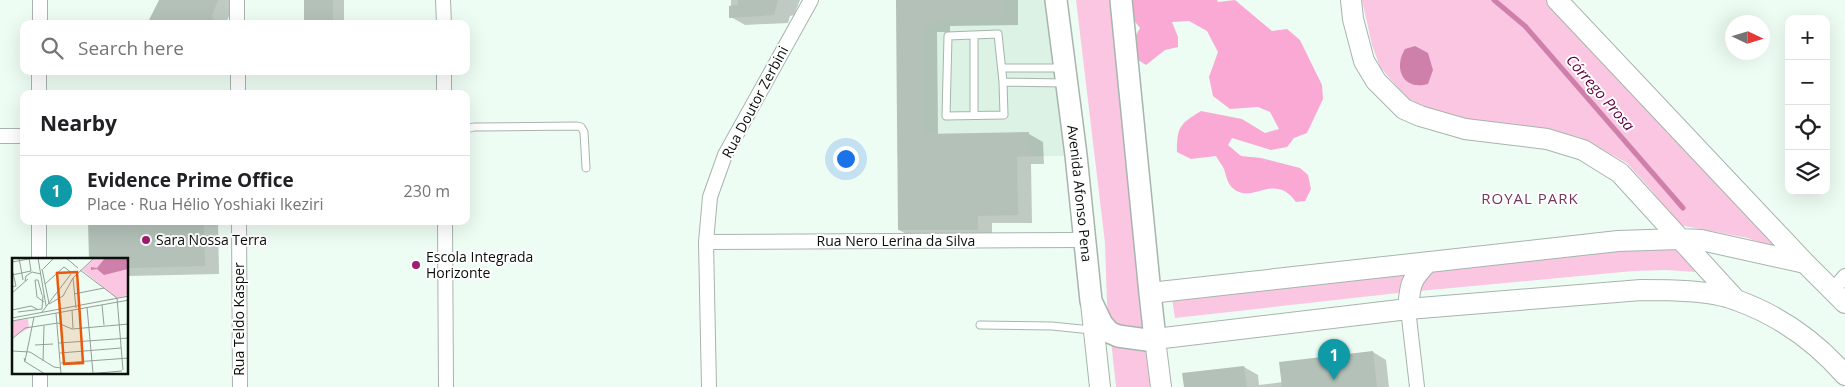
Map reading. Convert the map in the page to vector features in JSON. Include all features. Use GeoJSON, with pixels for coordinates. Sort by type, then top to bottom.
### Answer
{"type":"FeatureCollection","features":[{"type":"Feature","properties":{"kind":"main road","name":"Avenida Afonso Pena"},"geometry":{"type":"LineString","coordinates":[[1056,0],[1086,240],[1100,387]]}},
{"type":"Feature","properties":{"kind":"main road"},"geometry":{"type":"LineString","coordinates":[[1121,0],[1161,387]]}},
{"type":"Feature","properties":{"kind":"main road"},"geometry":{"type":"LineString","coordinates":[[1351,0],[1353,19],[1364,61],[1376,81],[1404,109],[1420,116],[1465,129],[1547,139],[1583,150],[1620,173],[1735,299]]}},
{"type":"Feature","properties":{"kind":"main road"},"geometry":{"type":"LineString","coordinates":[[1557,0],[1805,263],[1841,290]]}},
{"type":"Feature","properties":{"kind":"main road"},"geometry":{"type":"LineString","coordinates":[[1150,293],[1618,241],[1701,240],[1805,263]]}},
{"type":"Feature","properties":{"kind":"main road"},"geometry":{"type":"LineString","coordinates":[[1408,310],[1413,280],[1416,274],[1428,262]]}},
{"type":"Feature","properties":{"kind":"main road"},"geometry":{"type":"LineString","coordinates":[[1091,301],[1102,324],[1109,332],[1118,336],[1147,340],[1408,310],[1641,290],[1670,290],[1735,299],[1770,315],[1803,336],[1830,358],[1845,375]]}},
{"type":"Feature","properties":{"kind":"street"},"geometry":{"type":"LineString","coordinates":[[40,0],[40,20]]}},
{"type":"Feature","properties":{"kind":"street"},"geometry":{"type":"LineString","coordinates":[[237,0],[237,20]]}},
{"type":"Feature","properties":{"kind":"street"},"geometry":{"type":"LineString","coordinates":[[444,0],[444,20]]}},
{"type":"Feature","properties":{"kind":"street","name":"Rua Doutor Zerbini"},"geometry":{"type":"LineString","coordinates":[[709,387],[706,242],[710,197],[725,155],[811,0]]}},
{"type":"Feature","properties":{"kind":"street"},"geometry":{"type":"LineString","coordinates":[[39,75],[39,90]]}},
{"type":"Feature","properties":{"kind":"street"},"geometry":{"type":"LineString","coordinates":[[238,75],[238,90]]}},
{"type":"Feature","properties":{"kind":"street"},"geometry":{"type":"LineString","coordinates":[[444,75],[444,90]]}},
{"type":"Feature","properties":{"kind":"street"},"geometry":{"type":"LineString","coordinates":[[0,136],[20,136]]}},
{"type":"Feature","properties":{"kind":"street"},"geometry":{"type":"LineString","coordinates":[[39,225],[39,258]]}},
{"type":"Feature","properties":{"kind":"street","name":"Rua Teldo Kasper"},"geometry":{"type":"LineString","coordinates":[[239,225],[240,387]]}},
{"type":"Feature","properties":{"kind":"street"},"geometry":{"type":"LineString","coordinates":[[445,225],[446,387]]}},
{"type":"Feature","properties":{"kind":"street","name":"Rua Nero Lerina da Silva"},"geometry":{"type":"LineString","coordinates":[[706,242],[1086,240]]}},
{"type":"Feature","properties":{"kind":"street"},"geometry":{"type":"LineString","coordinates":[[1408,310],[1417,387]]}},
{"type":"Feature","properties":{"kind":"street"},"geometry":{"type":"LineString","coordinates":[[40,374],[40,387]]}},
{"type":"Feature","properties":{"kind":"lane"},"geometry":{"type":"LineString","coordinates":[[974,34],[974,115]]}},
{"type":"Feature","properties":{"kind":"lane"},"geometry":{"type":"LineString","coordinates":[[998,34],[1002,68],[1004,115],[946,116],[948,36],[998,34]]}},
{"type":"Feature","properties":{"kind":"lane"},"geometry":{"type":"LineString","coordinates":[[1002,68],[1065,76]]}},
{"type":"Feature","properties":{"kind":"lane"},"geometry":{"type":"LineString","coordinates":[[1003,82],[1065,76]]}},
{"type":"Feature","properties":{"kind":"lane"},"geometry":{"type":"LineString","coordinates":[[470,128],[582,127],[584,132],[586,168]]}},
{"type":"Feature","properties":{"kind":"lane"},"geometry":{"type":"LineString","coordinates":[[980,325],[1052,326],[1094,330]]}},
{"type":"Feature","properties":{"kind":"shaded area"},"geometry":{"type":"Polygon","coordinates":[[[896,0],[1049,0],[1067,156],[897,158],[896,0]]]}},
{"type":"Feature","properties":{"kind":"shaded area"},"geometry":{"type":"Polygon","coordinates":[[[1076,0],[1111,0],[1160,387],[1116,387],[1107,303],[1105,243],[1076,0]]]}},
{"type":"Feature","properties":{"kind":"shaded area"},"geometry":{"type":"Polygon","coordinates":[[[1131,0],[1217,0],[1218,2],[1235,0],[1272,31],[1287,29],[1300,40],[1322,85],[1323,99],[1307,133],[1294,138],[1287,147],[1271,150],[1232,138],[1228,145],[1241,156],[1261,158],[1300,168],[1308,175],[1311,189],[1305,201],[1296,202],[1288,193],[1280,189],[1272,188],[1242,193],[1230,185],[1224,169],[1216,156],[1191,159],[1177,152],[1178,136],[1181,127],[1188,119],[1201,111],[1242,119],[1265,133],[1279,129],[1270,112],[1258,107],[1230,109],[1213,96],[1209,77],[1218,52],[1207,31],[1189,21],[1172,22],[1178,37],[1178,47],[1165,50],[1146,65],[1135,58],[1132,43],[1140,28],[1132,18],[1131,0]]]}},
{"type":"Feature","properties":{"kind":"shaded area"},"geometry":{"type":"Polygon","coordinates":[[[1362,0],[1548,0],[1780,250],[1748,238],[1679,225],[1627,163],[1579,137],[1541,129],[1466,121],[1430,112],[1407,98],[1380,67],[1372,45],[1362,0]]]}},
{"type":"Feature","properties":{"kind":"shaded area"},"geometry":{"type":"Polygon","coordinates":[[[1415,46],[1428,53],[1433,70],[1428,84],[1412,84],[1407,81],[1400,70],[1400,63],[1405,49],[1415,46]]]}},
{"type":"Feature","properties":{"kind":"shaded area"},"geometry":{"type":"Polygon","coordinates":[[[1675,246],[1696,272],[1666,270],[1633,271],[1398,293],[1175,318],[1172,299],[1618,250],[1675,246]]]}},
{"type":"Feature","properties":{"kind":"building"},"geometry":{"type":"Polygon","coordinates":[[[159,0],[218,0],[212,16],[214,20],[149,20],[159,0]]]}},
{"type":"Feature","properties":{"kind":"building"},"geometry":{"type":"Polygon","coordinates":[[[304,0],[333,0],[333,20],[304,20],[304,0]]]}},
{"type":"Feature","properties":{"kind":"building"},"geometry":{"type":"Polygon","coordinates":[[[738,0],[778,0],[774,15],[729,18],[729,6],[738,5],[738,0]]]}},
{"type":"Feature","properties":{"kind":"building"},"geometry":{"type":"Polygon","coordinates":[[[896,0],[1004,0],[1004,18],[936,18],[936,24],[923,24],[924,134],[1029,132],[1030,156],[1017,156],[1018,215],[978,216],[978,230],[898,230],[896,0]]]}},
{"type":"Feature","properties":{"kind":"building","name":"Sara Nossa Terra"},"geometry":{"type":"Polygon","coordinates":[[[88,225],[204,225],[205,266],[129,268],[129,258],[89,258],[88,225]]]}},
{"type":"Feature","properties":{"kind":"building"},"geometry":{"type":"Polygon","coordinates":[[[1373,351],[1377,387],[1282,387],[1279,362],[1373,351]]]}},
{"type":"Feature","properties":{"kind":"building"},"geometry":{"type":"Polygon","coordinates":[[[1244,366],[1247,387],[1184,387],[1182,373],[1244,366]]]}},
{"type":"Feature","properties":{"kind":"waterway","name":"Córrego Prosa"},"geometry":{"type":"LineString","coordinates":[[1494,0],[1525,26],[1683,208]]}},
{"type":"Feature","properties":{"kind":"place","name":"Sara Nossa Terra"},"geometry":{"type":"Point","coordinates":[146,240]}},
{"type":"Feature","properties":{"kind":"place","name":"Escola Integrada Horizonte"},"geometry":{"type":"Point","coordinates":[416,265]}},
{"type":"Feature","properties":{"kind":"place","name":"Evidence Prime Office"},"geometry":{"type":"Point","coordinates":[1334,380]}},
{"type":"Feature","properties":{"kind":"district","name":"ROYAL PARK"},"geometry":{"type":"Point","coordinates":[1530,199]}}]}
